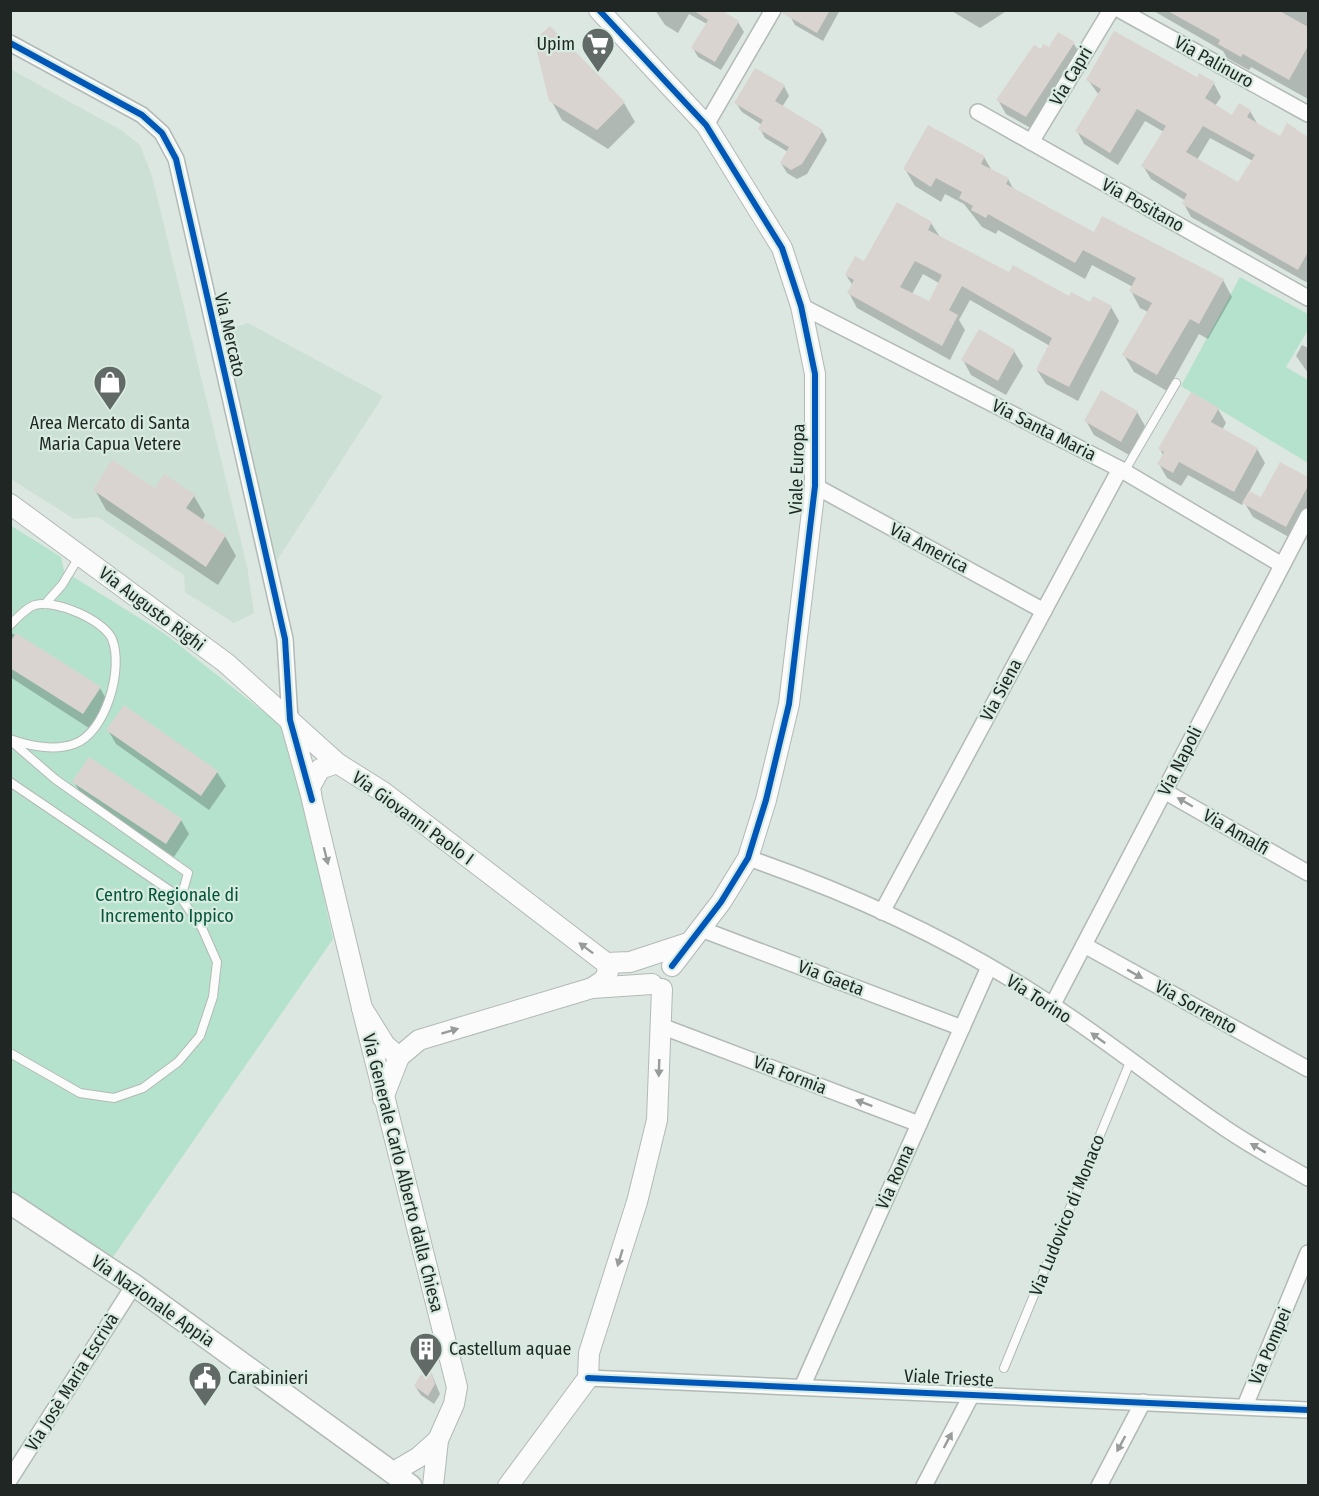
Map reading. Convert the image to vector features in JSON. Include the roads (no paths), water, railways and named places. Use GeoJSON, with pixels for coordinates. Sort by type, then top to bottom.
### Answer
{"type":"FeatureCollection","features":[{"type":"Feature","properties":{"kind":"main road","name":"Via Nazionale Appia"},"geometry":{"type":"LineString","coordinates":[[10,1203],[134,1285],[411,1485]]}},
{"type":"Feature","properties":{"kind":"street","name":"Viale Europa"},"geometry":{"type":"LineString","coordinates":[[598,10],[706,125],[782,248],[801,306],[815,374],[814,486],[789,704],[766,800],[748,858],[672,966],[659,962],[652,967],[649,975],[657,986]]}},
{"type":"Feature","properties":{"kind":"street"},"geometry":{"type":"LineString","coordinates":[[706,125],[773,10]]}},
{"type":"Feature","properties":{"kind":"street","name":"Via Capri"},"geometry":{"type":"LineString","coordinates":[[1031,142],[1111,10]]}},
{"type":"Feature","properties":{"kind":"street","name":"Via Palinuro"},"geometry":{"type":"LineString","coordinates":[[1120,10],[1308,114]]}},
{"type":"Feature","properties":{"kind":"street","name":"Via Mercato"},"geometry":{"type":"LineString","coordinates":[[10,43],[142,115],[162,133],[176,159],[285,639],[290,720]]}},
{"type":"Feature","properties":{"kind":"street","name":"Via Positano"},"geometry":{"type":"LineString","coordinates":[[978,112],[1308,298]]}},
{"type":"Feature","properties":{"kind":"street","name":"Via Santa Maria"},"geometry":{"type":"LineString","coordinates":[[801,306],[1122,470],[1282,565]]}},
{"type":"Feature","properties":{"kind":"street","name":"Via Siena"},"geometry":{"type":"LineString","coordinates":[[882,912],[1122,470]]}},
{"type":"Feature","properties":{"kind":"street","name":"Via America"},"geometry":{"type":"LineString","coordinates":[[814,486],[1044,610]]}},
{"type":"Feature","properties":{"kind":"street","name":"Via Augusto Righi"},"geometry":{"type":"LineString","coordinates":[[10,504],[226,663],[337,763]]}},
{"type":"Feature","properties":{"kind":"street","name":"Via Napoli"},"geometry":{"type":"LineString","coordinates":[[1052,1006],[1308,516]]}},
{"type":"Feature","properties":{"kind":"street"},"geometry":{"type":"LineString","coordinates":[[290,720],[312,800]]}},
{"type":"Feature","properties":{"kind":"street","name":"Via Giovanni Paolo I"},"geometry":{"type":"LineString","coordinates":[[399,1057],[385,1046],[362,1008],[312,800],[310,787],[320,769],[337,763],[383,792],[606,963]]}},
{"type":"Feature","properties":{"kind":"street","name":"Via Amalfi"},"geometry":{"type":"LineString","coordinates":[[1164,791],[1308,873]]}},
{"type":"Feature","properties":{"kind":"street","name":"Via Torino"},"geometry":{"type":"LineString","coordinates":[[748,858],[816,882],[882,912],[989,967],[1052,1006],[1222,1126],[1308,1178]]}},
{"type":"Feature","properties":{"kind":"street"},"geometry":{"type":"LineString","coordinates":[[592,988],[604,980],[608,972],[606,963],[630,962],[694,936]]}},
{"type":"Feature","properties":{"kind":"street","name":"Via Gaeta"},"geometry":{"type":"LineString","coordinates":[[694,936],[962,1028]]}},
{"type":"Feature","properties":{"kind":"street","name":"Via Sorrento"},"geometry":{"type":"LineString","coordinates":[[1084,945],[1308,1069]]}},
{"type":"Feature","properties":{"kind":"street","name":"Via Roma"},"geometry":{"type":"LineString","coordinates":[[801,1387],[989,967]]}},
{"type":"Feature","properties":{"kind":"street"},"geometry":{"type":"LineString","coordinates":[[383,1098],[399,1057],[419,1040],[592,988],[657,986],[661,1026],[657,1119],[638,1202],[589,1353],[588,1378],[512,1479],[499,1485]]}},
{"type":"Feature","properties":{"kind":"street","name":"Via Generale Carlo Alberto dalla Chiesa"},"geometry":{"type":"LineString","coordinates":[[362,1008],[457,1387],[454,1404],[438,1440],[433,1485]]}},
{"type":"Feature","properties":{"kind":"street","name":"Via Formia"},"geometry":{"type":"LineString","coordinates":[[661,1026],[919,1124]]}},
{"type":"Feature","properties":{"kind":"street","name":"Via Pompei"},"geometry":{"type":"LineString","coordinates":[[1245,1406],[1308,1252]]}},
{"type":"Feature","properties":{"kind":"street","name":"Via Josè Maria Escrivà"},"geometry":{"type":"LineString","coordinates":[[10,1479],[134,1285]]}},
{"type":"Feature","properties":{"kind":"street","name":"Viale Trieste"},"geometry":{"type":"LineString","coordinates":[[588,1378],[1308,1410]]}},
{"type":"Feature","properties":{"kind":"street"},"geometry":{"type":"LineString","coordinates":[[924,1485],[972,1394]]}},
{"type":"Feature","properties":{"kind":"street"},"geometry":{"type":"LineString","coordinates":[[1099,1485],[1143,1402]]}},
{"type":"Feature","properties":{"kind":"street","name":"Via Generale Carlo Alberto dalla Chiesa"},"geometry":{"type":"LineString","coordinates":[[392,1473],[419,1457],[438,1440]]}},
{"type":"Feature","properties":{"kind":"lane"},"geometry":{"type":"LineString","coordinates":[[1122,470],[1176,383]]}},
{"type":"Feature","properties":{"kind":"lane"},"geometry":{"type":"LineString","coordinates":[[45,604],[62,585],[80,555]]}},
{"type":"Feature","properties":{"kind":"lane"},"geometry":{"type":"LineString","coordinates":[[10,625],[35,605],[45,604],[72,609],[93,621],[111,637],[116,655],[113,686],[99,720],[88,735],[74,744],[49,747],[10,740]]}},
{"type":"Feature","properties":{"kind":"lane"},"geometry":{"type":"LineString","coordinates":[[10,740],[55,779],[188,873],[181,898]]}},
{"type":"Feature","properties":{"kind":"lane"},"geometry":{"type":"LineString","coordinates":[[10,782],[181,898],[202,928],[217,962],[213,997],[200,1036],[178,1062],[143,1088],[114,1098],[80,1093],[10,1053]]}},
{"type":"Feature","properties":{"kind":"lane","name":"Via Ludovico di Monaco"},"geometry":{"type":"LineString","coordinates":[[1004,1368],[1130,1062]]}},
{"type":"Feature","properties":{"kind":"place","name":"Upim"},"geometry":{"type":"Point","coordinates":[598,73]}},
{"type":"Feature","properties":{"kind":"place","name":"Area Mercato di Santa Maria Capua Vetere"},"geometry":{"type":"Point","coordinates":[110,411]}},
{"type":"Feature","properties":{"kind":"place","name":"Castellum aquae"},"geometry":{"type":"Point","coordinates":[426,1378]}},
{"type":"Feature","properties":{"kind":"place","name":"Carabinieri"},"geometry":{"type":"Point","coordinates":[205,1407]}},
{"type":"Feature","properties":{"kind":"park label","name":"Centro Regionale di Incremento Ippico"},"geometry":{"type":"Point","coordinates":[167,905]}}]}
